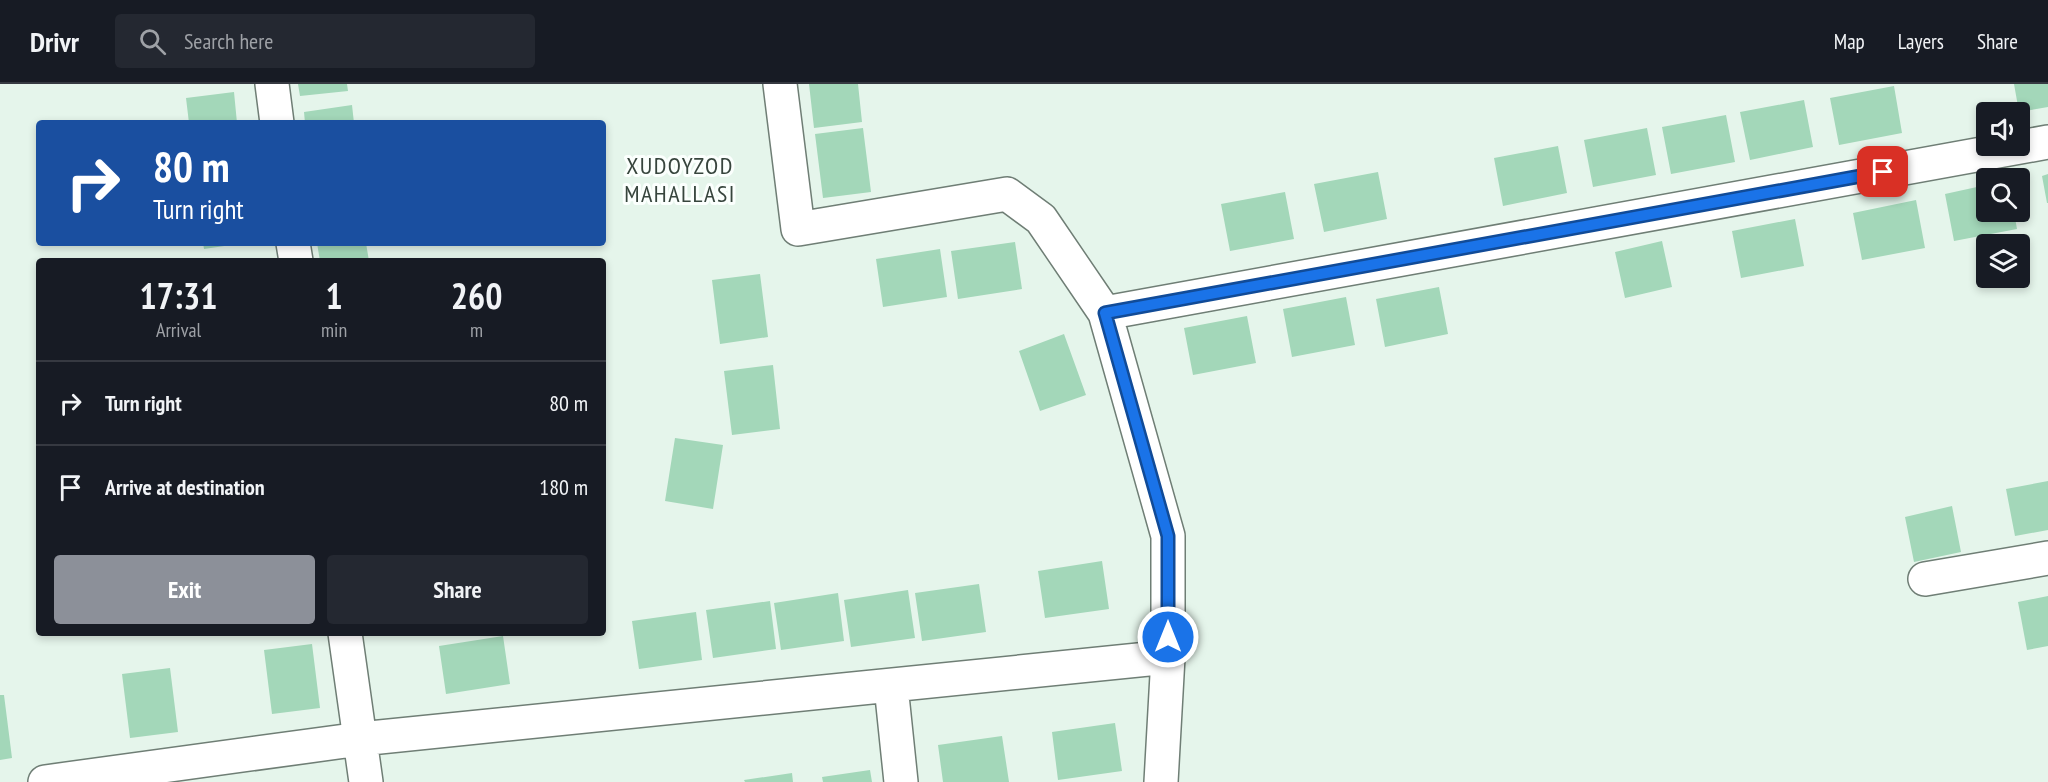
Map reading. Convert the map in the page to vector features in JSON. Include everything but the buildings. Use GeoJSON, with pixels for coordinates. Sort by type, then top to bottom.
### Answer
{"type":"FeatureCollection","features":[{"type":"Feature","properties":{"kind":"street"},"geometry":{"type":"LineString","coordinates":[[272,84],[277,120]]}},
{"type":"Feature","properties":{"kind":"street"},"geometry":{"type":"LineString","coordinates":[[780,84],[798,229],[1007,194],[1041,219],[1105,313],[1168,536],[1168,657],[1161,782]]}},
{"type":"Feature","properties":{"kind":"street"},"geometry":{"type":"LineString","coordinates":[[1105,313],[2048,142]]}},
{"type":"Feature","properties":{"kind":"street"},"geometry":{"type":"LineString","coordinates":[[1925,579],[2048,558]]}},
{"type":"Feature","properties":{"kind":"street"},"geometry":{"type":"LineString","coordinates":[[345,636],[366,782]]}},
{"type":"Feature","properties":{"kind":"street"},"geometry":{"type":"LineString","coordinates":[[45,782],[360,739],[1168,657]]}},
{"type":"Feature","properties":{"kind":"street"},"geometry":{"type":"LineString","coordinates":[[891,686],[901,782]]}},
{"type":"Feature","properties":{"kind":"district","name":"XUDOYZOD MAHALLASI"},"geometry":{"type":"Point","coordinates":[680,179]}},
{"type":"Feature","properties":{"kind":"route"},"geometry":{"type":"LineString","coordinates":[[1168,637],[1168,536],[1105,313],[1883,172]]}}]}
